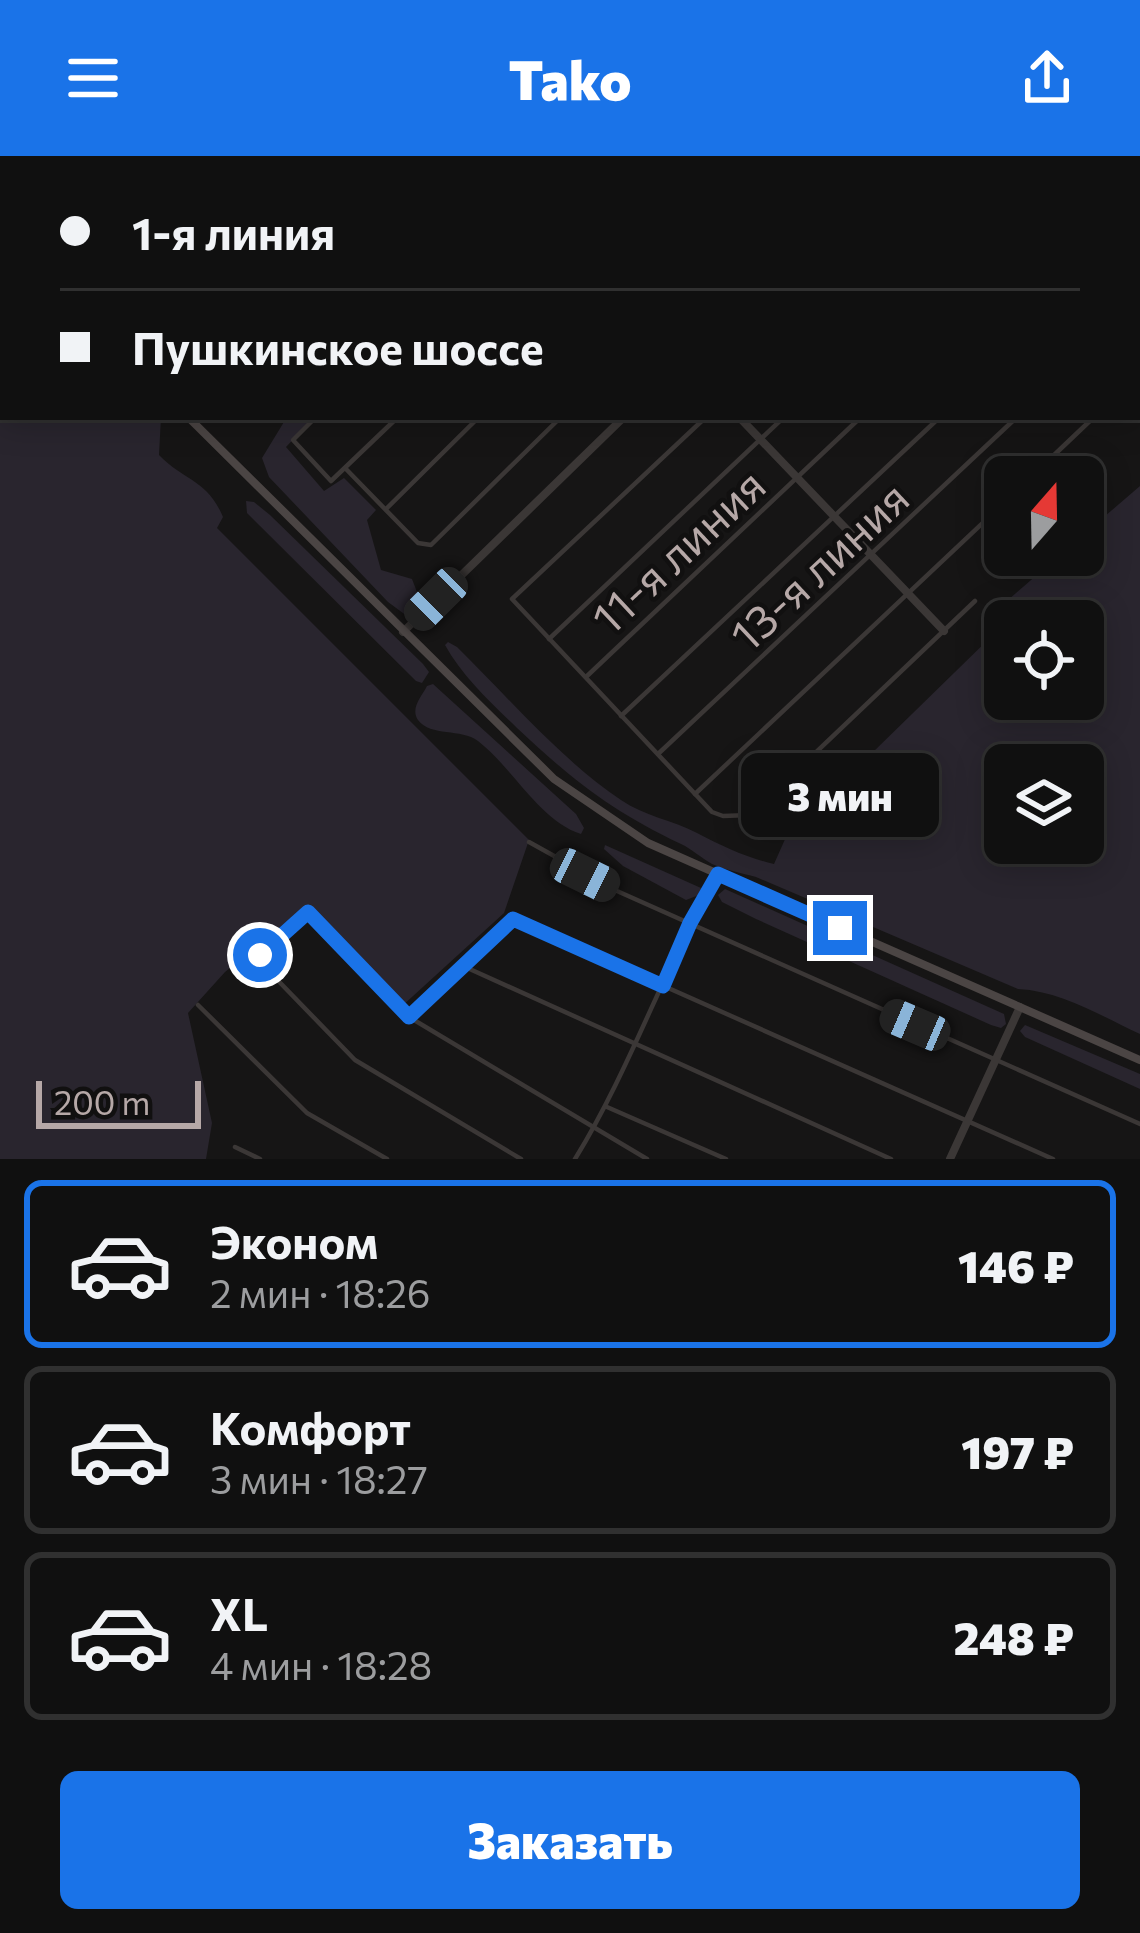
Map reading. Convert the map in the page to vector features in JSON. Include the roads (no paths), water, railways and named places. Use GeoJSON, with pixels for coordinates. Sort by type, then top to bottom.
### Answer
{"type":"FeatureCollection","features":[{"type":"Feature","properties":{"kind":"main road"},"geometry":{"type":"LineString","coordinates":[[191,420],[554,779],[648,842],[1140,1060]]}},
{"type":"Feature","properties":{"kind":"street"},"geometry":{"type":"LineString","coordinates":[[313,420],[293,440],[294,445],[331,481],[395,420]]}},
{"type":"Feature","properties":{"kind":"street"},"geometry":{"type":"LineString","coordinates":[[386,509],[476,420]]}},
{"type":"Feature","properties":{"kind":"street"},"geometry":{"type":"LineString","coordinates":[[346,470],[418,543],[431,545],[558,420]]}},
{"type":"Feature","properties":{"kind":"street"},"geometry":{"type":"LineString","coordinates":[[403,632],[621,420]]}},
{"type":"Feature","properties":{"kind":"street"},"geometry":{"type":"LineString","coordinates":[[703,420],[512,598],[712,812],[750,815],[975,601]]}},
{"type":"Feature","properties":{"kind":"street"},"geometry":{"type":"LineString","coordinates":[[742,420],[944,631]]}},
{"type":"Feature","properties":{"kind":"street"},"geometry":{"type":"LineString","coordinates":[[549,639],[781,420]]}},
{"type":"Feature","properties":{"kind":"street","name":"11-я линия"},"geometry":{"type":"LineString","coordinates":[[586,677],[858,420]]}},
{"type":"Feature","properties":{"kind":"street"},"geometry":{"type":"LineString","coordinates":[[618,714],[937,420]]}},
{"type":"Feature","properties":{"kind":"street","name":"13-я линия"},"geometry":{"type":"LineString","coordinates":[[658,754],[1013,420]]}},
{"type":"Feature","properties":{"kind":"street"},"geometry":{"type":"LineString","coordinates":[[1053,456],[1091,420]]}},
{"type":"Feature","properties":{"kind":"street"},"geometry":{"type":"LineString","coordinates":[[695,794],[984,522]]}},
{"type":"Feature","properties":{"kind":"street"},"geometry":{"type":"LineString","coordinates":[[529,842],[585,875],[1140,1124]]}},
{"type":"Feature","properties":{"kind":"street"},"geometry":{"type":"LineString","coordinates":[[575,1159],[607,1107],[690,923],[718,874]]}},
{"type":"Feature","properties":{"kind":"street"},"geometry":{"type":"LineString","coordinates":[[521,1159],[355,1060],[260,962],[267,947],[308,912],[409,1017],[647,1159]]}},
{"type":"Feature","properties":{"kind":"street"},"geometry":{"type":"LineString","coordinates":[[409,1017],[513,919],[1053,1159]]}},
{"type":"Feature","properties":{"kind":"street"},"geometry":{"type":"LineString","coordinates":[[464,966],[891,1159]]}},
{"type":"Feature","properties":{"kind":"street"},"geometry":{"type":"LineString","coordinates":[[198,1005],[307,1113],[387,1159]]}},
{"type":"Feature","properties":{"kind":"street"},"geometry":{"type":"LineString","coordinates":[[950,1159],[1020,1007]]}},
{"type":"Feature","properties":{"kind":"street"},"geometry":{"type":"LineString","coordinates":[[607,1107],[726,1159]]}},
{"type":"Feature","properties":{"kind":"street"},"geometry":{"type":"LineString","coordinates":[[235,1147],[260,1159]]}}]}
